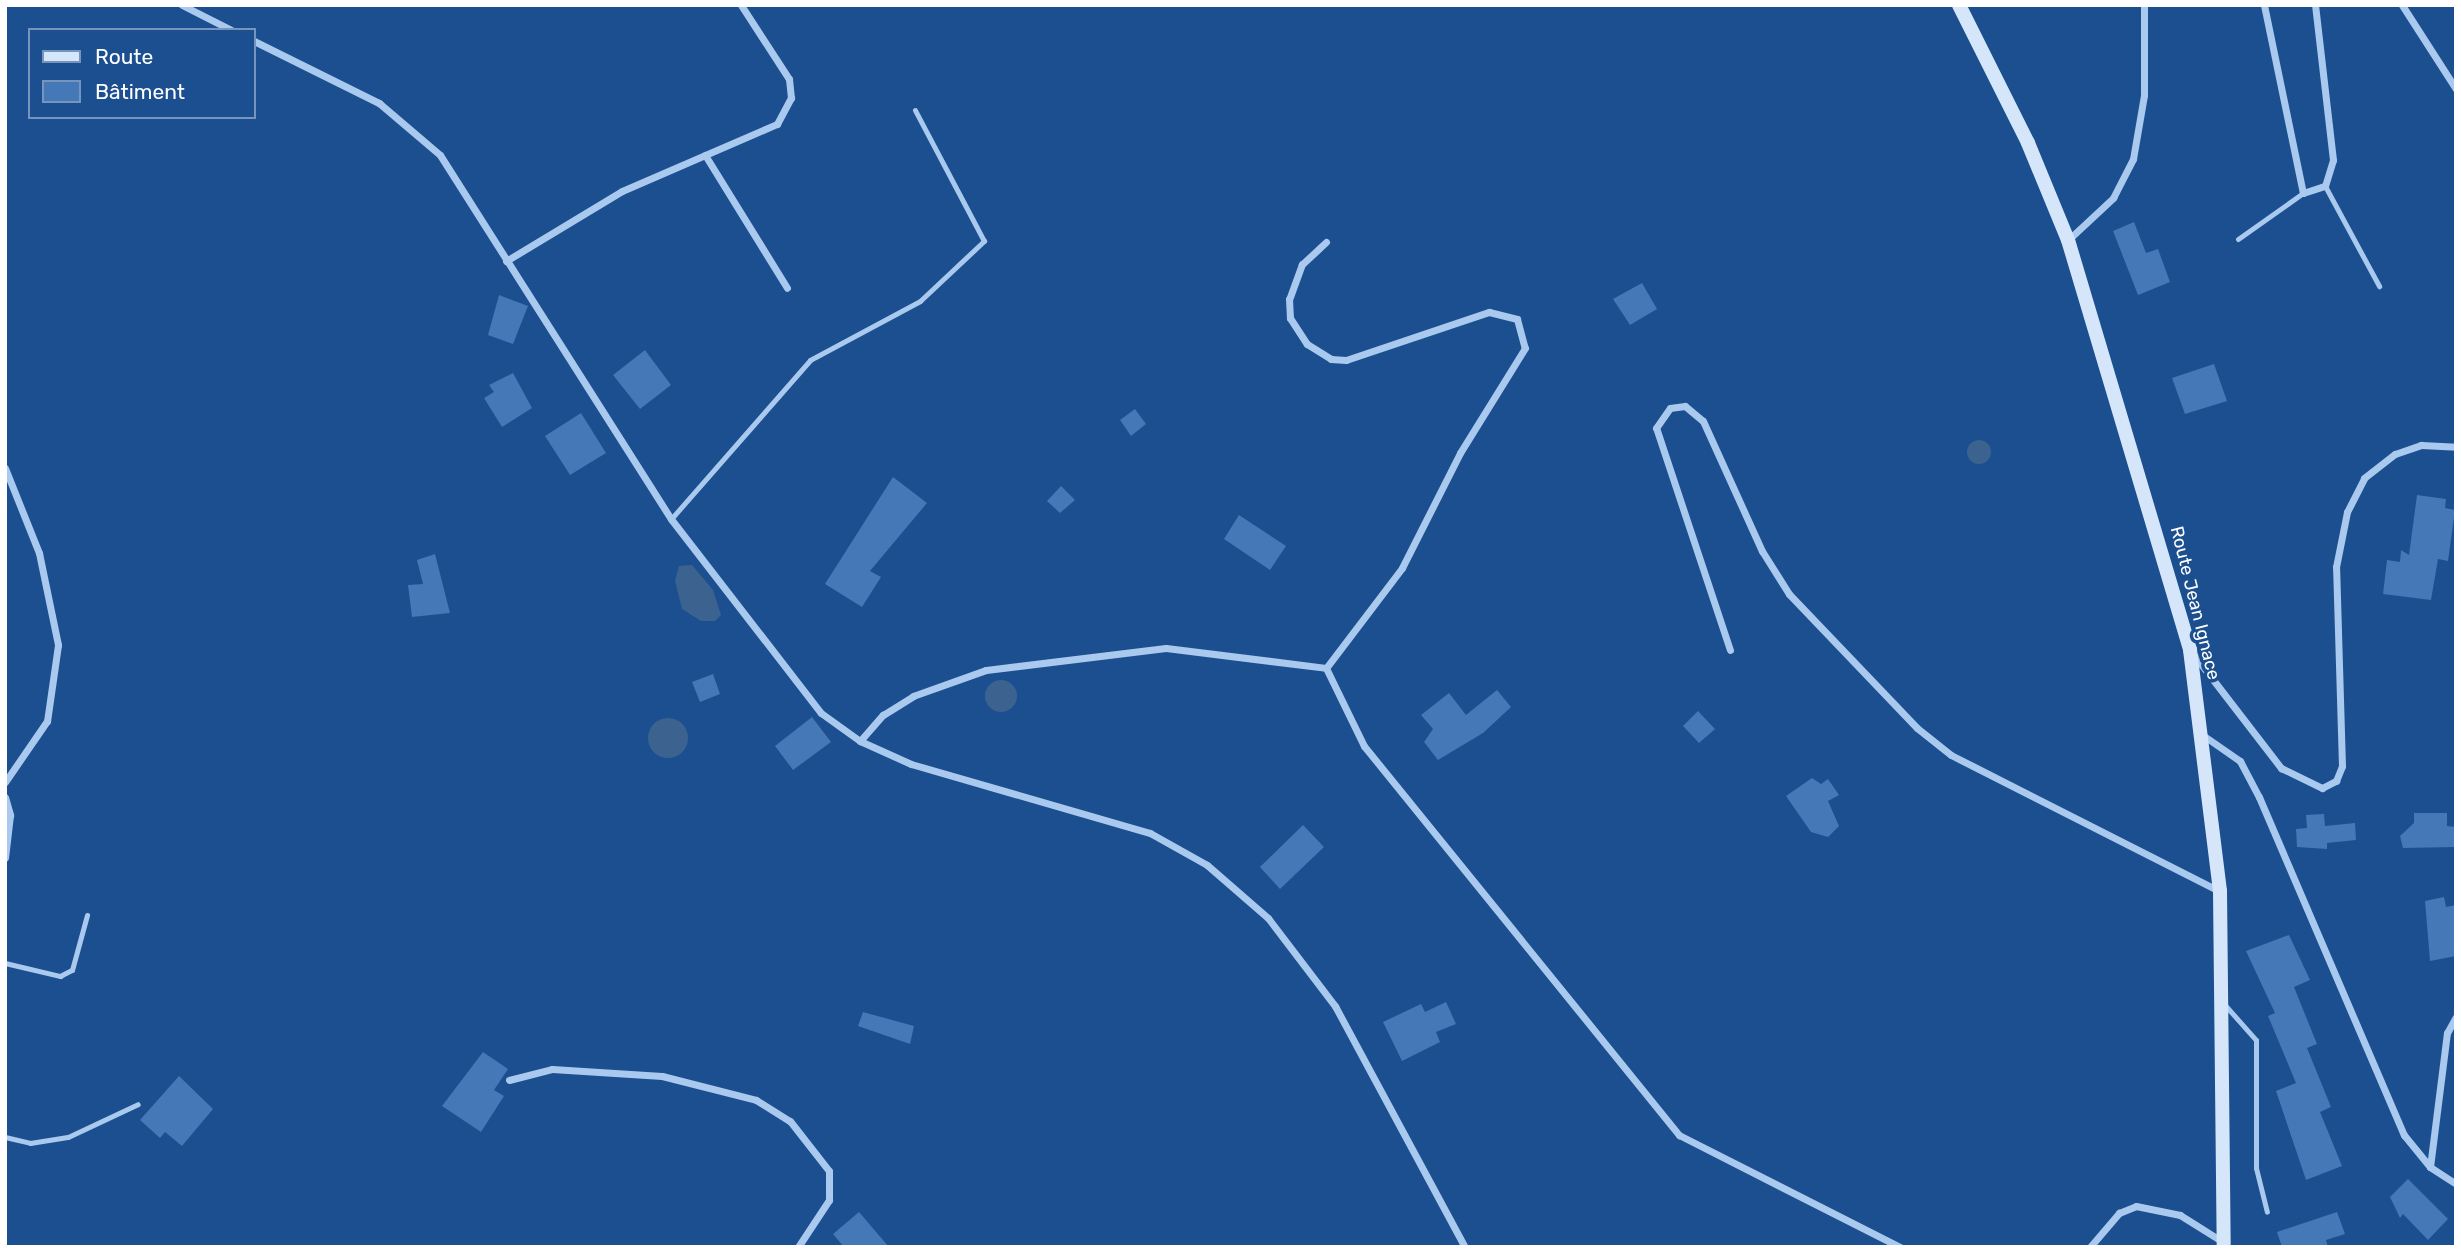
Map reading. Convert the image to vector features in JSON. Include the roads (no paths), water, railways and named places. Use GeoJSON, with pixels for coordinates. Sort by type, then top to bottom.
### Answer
{"type":"FeatureCollection","features":[{"type":"Feature","properties":{"kind":"street"},"geometry":{"type":"LineString","coordinates":[[182,5],[227,28]]}},
{"type":"Feature","properties":{"kind":"street"},"geometry":{"type":"LineString","coordinates":[[506,261],[622,191],[705,155],[765,134],[791,99],[785,71],[741,5]]}},
{"type":"Feature","properties":{"kind":"street","name":"Route Jean Ignace"},"geometry":{"type":"LineString","coordinates":[[1959,5],[2028,143],[2068,240],[2190,650],[2204,736],[2220,891],[2223,1244]]}},
{"type":"Feature","properties":{"kind":"street"},"geometry":{"type":"LineString","coordinates":[[2068,240],[2113,198],[2133,159],[2144,95],[2144,5]]}},
{"type":"Feature","properties":{"kind":"street"},"geometry":{"type":"LineString","coordinates":[[2264,5],[2303,193],[2325,186],[2334,146],[2315,5]]}},
{"type":"Feature","properties":{"kind":"street"},"geometry":{"type":"LineString","coordinates":[[2402,5],[2456,89]]}},
{"type":"Feature","properties":{"kind":"street"},"geometry":{"type":"LineString","coordinates":[[256,42],[379,103],[423,136],[458,178],[506,261],[671,519],[821,713],[860,741],[950,777],[1150,833],[1184,849],[1268,918],[1335,1006],[1465,1247]]}},
{"type":"Feature","properties":{"kind":"street"},"geometry":{"type":"LineString","coordinates":[[705,155],[787,288]]}},
{"type":"Feature","properties":{"kind":"street"},"geometry":{"type":"LineString","coordinates":[[1326,242],[1303,264],[1289,299],[1290,318],[1307,344],[1331,359],[1346,360],[1489,312],[1517,319],[1525,340],[1402,568],[1326,668]]}},
{"type":"Feature","properties":{"kind":"street"},"geometry":{"type":"LineString","coordinates":[[1730,650],[1656,428],[1670,408],[1685,406],[1703,421],[1762,551],[1790,594],[1917,728],[1951,755],[2220,891]]}},
{"type":"Feature","properties":{"kind":"street"},"geometry":{"type":"LineString","coordinates":[[2190,650],[2281,768],[2322,788],[2336,781],[2342,766],[2336,567],[2347,512],[2364,478],[2395,454],[2421,445],[2456,447]]}},
{"type":"Feature","properties":{"kind":"street"},"geometry":{"type":"LineString","coordinates":[[5,468],[39,553],[58,645],[47,721],[5,782]]}},
{"type":"Feature","properties":{"kind":"street"},"geometry":{"type":"LineString","coordinates":[[860,741],[883,715],[913,696],[986,670],[1166,648],[1326,668]]}},
{"type":"Feature","properties":{"kind":"street"},"geometry":{"type":"LineString","coordinates":[[1326,668],[1364,746],[1679,1135],[1900,1247]]}},
{"type":"Feature","properties":{"kind":"street"},"geometry":{"type":"LineString","coordinates":[[2204,736],[2240,761],[2259,797],[2404,1135],[2430,1167],[2456,1184]]}},
{"type":"Feature","properties":{"kind":"street"},"geometry":{"type":"LineString","coordinates":[[5,797],[10,815],[5,858]]}},
{"type":"Feature","properties":{"kind":"street"},"geometry":{"type":"LineString","coordinates":[[2430,1167],[2447,1033],[2456,1017]]}},
{"type":"Feature","properties":{"kind":"street"},"geometry":{"type":"LineString","coordinates":[[509,1080],[552,1069],[662,1076],[755,1100],[790,1121],[829,1171],[829,1200],[798,1247]]}},
{"type":"Feature","properties":{"kind":"street"},"geometry":{"type":"LineString","coordinates":[[2090,1247],[2119,1213],[2136,1206],[2180,1215],[2223,1244]]}},
{"type":"Feature","properties":{"kind":"lane"},"geometry":{"type":"LineString","coordinates":[[671,519],[810,360],[920,301],[984,241],[915,110]]}},
{"type":"Feature","properties":{"kind":"lane"},"geometry":{"type":"LineString","coordinates":[[2325,186],[2379,286]]}},
{"type":"Feature","properties":{"kind":"lane"},"geometry":{"type":"LineString","coordinates":[[2238,239],[2303,193]]}},
{"type":"Feature","properties":{"kind":"lane"},"geometry":{"type":"LineString","coordinates":[[5,963],[60,975],[72,971],[87,915]]}},
{"type":"Feature","properties":{"kind":"lane"},"geometry":{"type":"LineString","coordinates":[[2219,1000],[2256,1040],[2256,1168],[2267,1212]]}},
{"type":"Feature","properties":{"kind":"lane"},"geometry":{"type":"LineString","coordinates":[[5,1137],[30,1143],[68,1137],[138,1104]]}},
{"type":"Feature","properties":{"kind":"water"},"geometry":{"type":"Polygon","coordinates":[[[1979,440],[1988,443],[1991,452],[1988,461],[1979,464],[1970,461],[1967,452],[1970,443],[1979,440]]]}},
{"type":"Feature","properties":{"kind":"water"},"geometry":{"type":"Polygon","coordinates":[[[692,565],[713,590],[721,615],[715,621],[701,621],[682,609],[675,581],[679,566],[692,565]]]}},
{"type":"Feature","properties":{"kind":"water"},"geometry":{"type":"Polygon","coordinates":[[[1001,680],[1013,684],[1017,696],[1013,708],[1001,712],[989,708],[985,696],[989,684],[1001,680]]]}},
{"type":"Feature","properties":{"kind":"water"},"geometry":{"type":"Polygon","coordinates":[[[668,718],[676,719],[682,724],[687,730],[687,746],[682,752],[676,757],[668,758],[660,757],[654,752],[649,746],[648,738],[649,730],[654,724],[660,719],[668,718]]]}}]}
